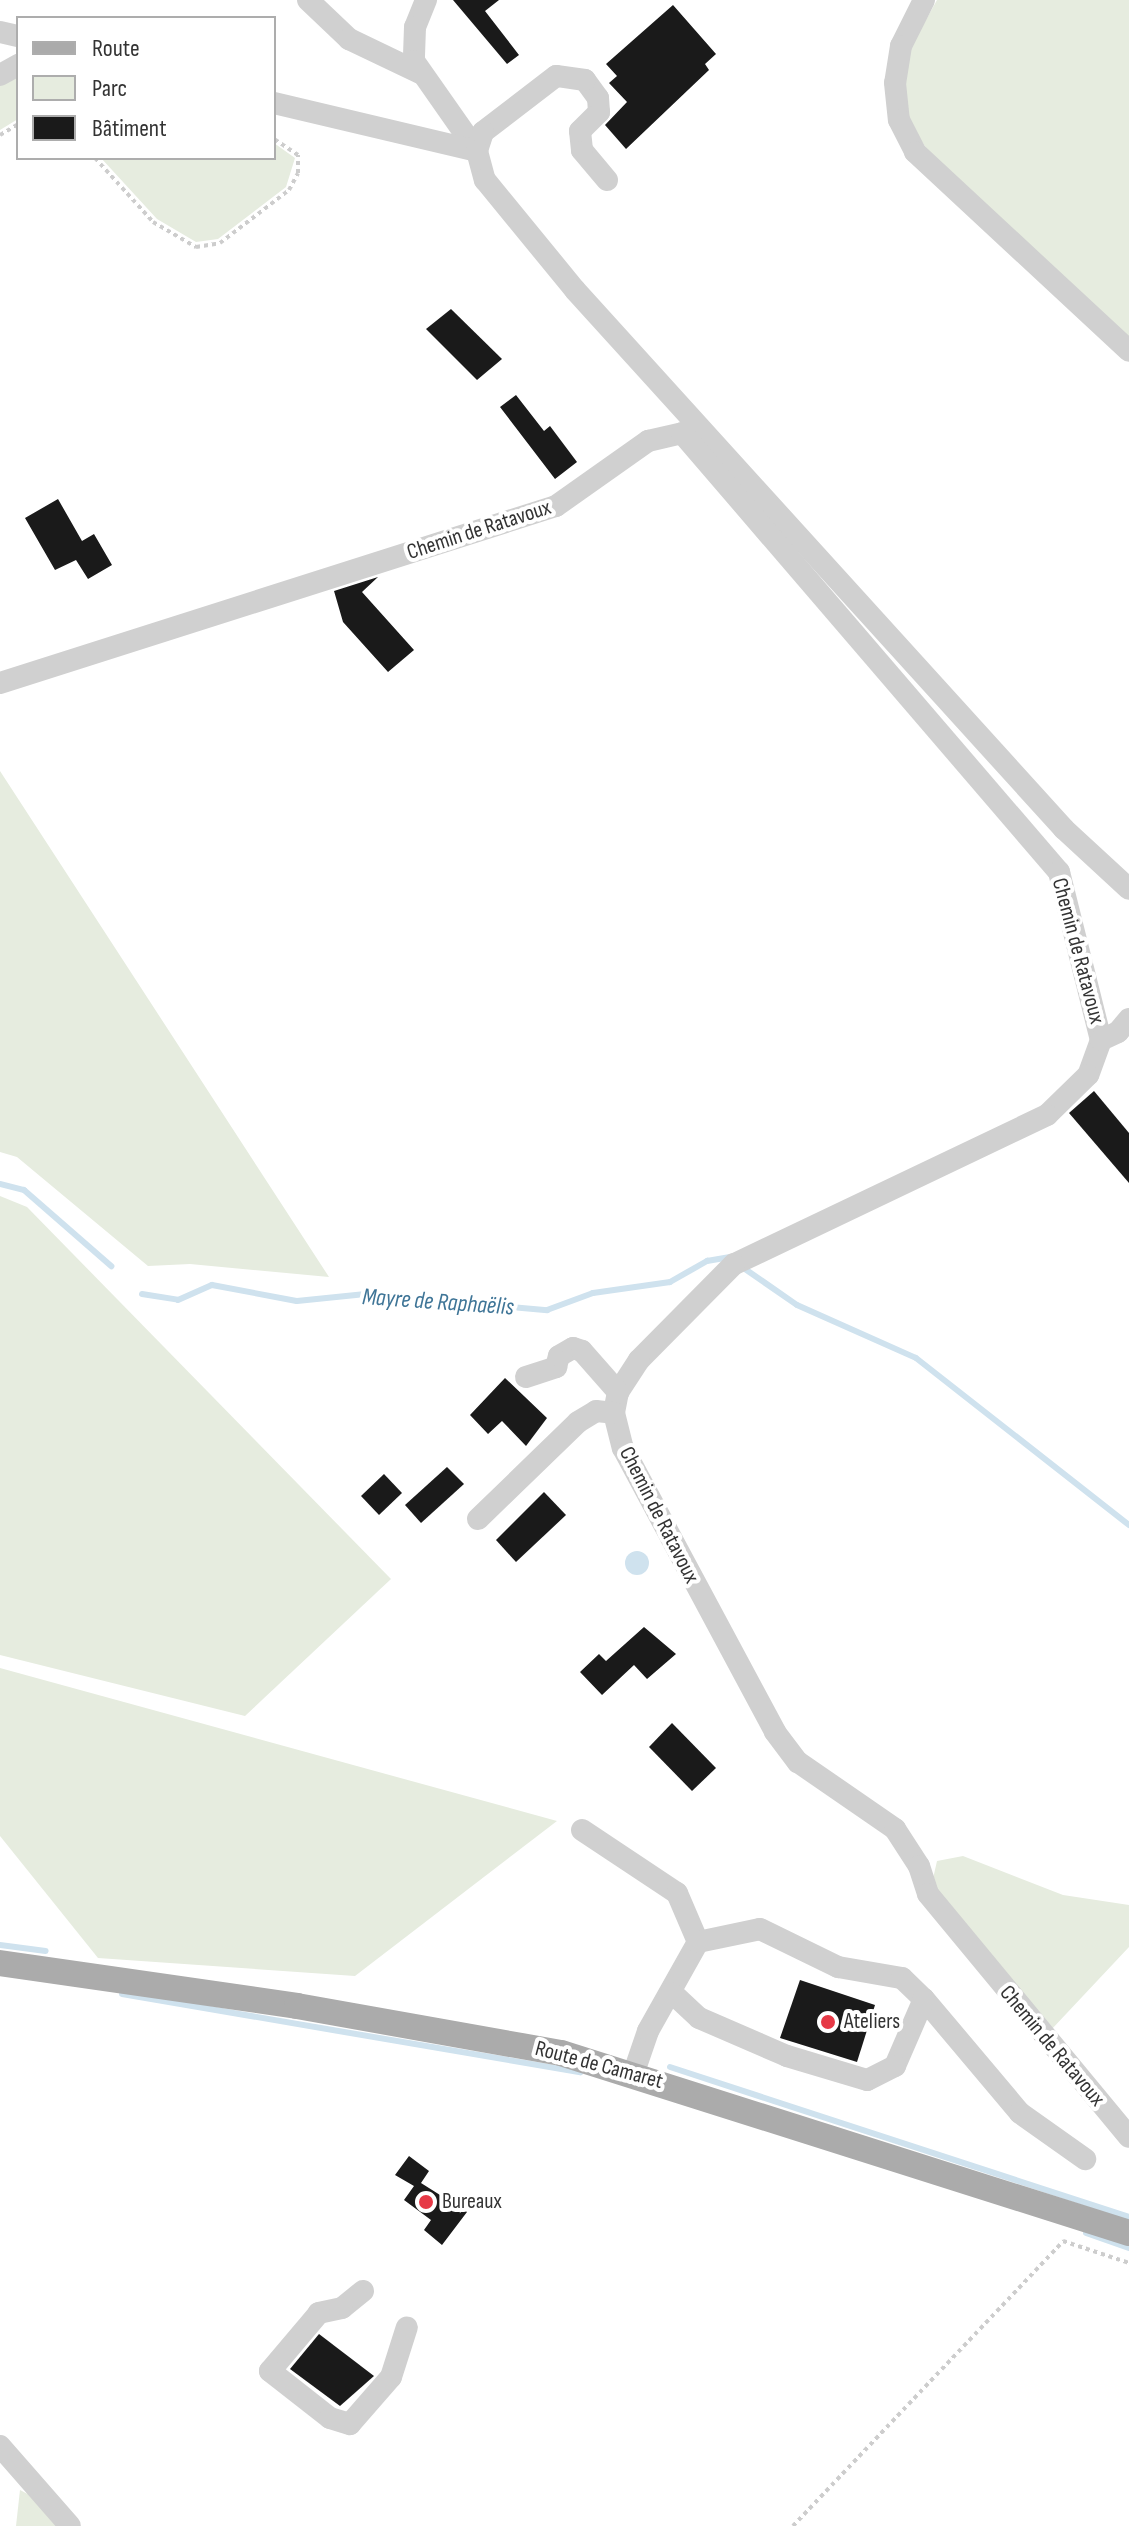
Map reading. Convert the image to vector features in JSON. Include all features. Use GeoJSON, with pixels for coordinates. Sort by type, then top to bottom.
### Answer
{"type":"FeatureCollection","features":[{"type":"Feature","properties":{"kind":"main road","name":"Route de Camaret"},"geometry":{"type":"LineString","coordinates":[[0,1963],[487,2038],[634,2072],[1129,2233]]}},
{"type":"Feature","properties":{"kind":"street"},"geometry":{"type":"LineString","coordinates":[[308,0],[349,39],[420,73]]}},
{"type":"Feature","properties":{"kind":"street"},"geometry":{"type":"LineString","coordinates":[[426,0],[415,27],[414,61],[477,151],[485,180],[575,290],[1064,829],[1129,889]]}},
{"type":"Feature","properties":{"kind":"street"},"geometry":{"type":"LineString","coordinates":[[924,0],[901,46],[895,83],[899,120],[915,152],[1129,351]]}},
{"type":"Feature","properties":{"kind":"street"},"geometry":{"type":"LineString","coordinates":[[477,151],[483,132],[556,76],[585,80],[598,98],[599,112],[580,131],[582,150],[607,180]]}},
{"type":"Feature","properties":{"kind":"street"},"geometry":{"type":"LineString","coordinates":[[276,103],[477,151]]}},
{"type":"Feature","properties":{"kind":"street","name":"Chemin de Ratavoux"},"geometry":{"type":"LineString","coordinates":[[0,683],[556,506],[648,441],[682,433],[1059,872],[1101,1040],[1088,1075],[1047,1115],[734,1264],[639,1360],[616,1402],[623,1448],[775,1732],[798,1762],[895,1829],[919,1866],[928,1894],[1129,2137]]}},
{"type":"Feature","properties":{"kind":"street"},"geometry":{"type":"LineString","coordinates":[[1101,1040],[1118,1032],[1129,1019]]}},
{"type":"Feature","properties":{"kind":"street"},"geometry":{"type":"LineString","coordinates":[[478,1519],[578,1422],[616,1402],[582,1351],[573,1348],[559,1356],[556,1367],[526,1377]]}},
{"type":"Feature","properties":{"kind":"street"},"geometry":{"type":"LineString","coordinates":[[582,1830],[677,1893],[698,1942]]}},
{"type":"Feature","properties":{"kind":"street"},"geometry":{"type":"LineString","coordinates":[[698,1942],[760,1929],[838,1967],[902,1978],[924,1999],[1020,2113],[1085,2159]]}},
{"type":"Feature","properties":{"kind":"street"},"geometry":{"type":"LineString","coordinates":[[634,2072],[648,2031],[698,1942]]}},
{"type":"Feature","properties":{"kind":"street"},"geometry":{"type":"LineString","coordinates":[[672,1993],[699,2018],[787,2056],[867,2080],[895,2066],[924,1999]]}},
{"type":"Feature","properties":{"kind":"street"},"geometry":{"type":"LineString","coordinates":[[363,2291],[342,2308],[319,2313],[270,2371],[330,2418],[350,2424],[391,2377],[407,2327]]}},
{"type":"Feature","properties":{"kind":"street"},"geometry":{"type":"LineString","coordinates":[[0,2446],[70,2526]]}},
{"type":"Feature","properties":{"kind":"path"},"geometry":{"type":"LineString","coordinates":[[97,160],[153,222],[196,247],[220,243],[289,190],[298,173],[298,155],[276,140]]}},
{"type":"Feature","properties":{"kind":"path"},"geometry":{"type":"LineString","coordinates":[[793,2526],[1063,2241],[1129,2263]]}},
{"type":"Feature","properties":{"kind":"green space"},"geometry":{"type":"Polygon","coordinates":[[[937,0],[1129,0],[1129,341],[931,155],[909,123],[902,85],[913,43],[937,0]]]}},
{"type":"Feature","properties":{"kind":"green space"},"geometry":{"type":"Polygon","coordinates":[[[16,75],[16,120],[0,130],[0,84],[16,75]]]}},
{"type":"Feature","properties":{"kind":"green space"},"geometry":{"type":"Polygon","coordinates":[[[276,144],[295,158],[286,187],[218,239],[196,242],[157,219],[103,160],[276,160],[276,144]]]}},
{"type":"Feature","properties":{"kind":"green space"},"geometry":{"type":"Polygon","coordinates":[[[0,771],[329,1277],[190,1264],[148,1266],[17,1157],[0,1152],[0,771]]]}},
{"type":"Feature","properties":{"kind":"green space"},"geometry":{"type":"Polygon","coordinates":[[[0,1196],[27,1207],[391,1579],[245,1716],[0,1655],[0,1196]]]}},
{"type":"Feature","properties":{"kind":"green space"},"geometry":{"type":"Polygon","coordinates":[[[0,1668],[557,1821],[355,1976],[98,1958],[0,1836],[0,1668]]]}},
{"type":"Feature","properties":{"kind":"green space"},"geometry":{"type":"Polygon","coordinates":[[[963,1856],[1063,1895],[1129,1905],[1129,1947],[1051,2030],[932,1883],[937,1861],[963,1856]]]}},
{"type":"Feature","properties":{"kind":"green space"},"geometry":{"type":"Polygon","coordinates":[[[20,2490],[43,2502],[62,2526],[16,2526],[20,2490]]]}},
{"type":"Feature","properties":{"kind":"water"},"geometry":{"type":"Polygon","coordinates":[[[637,1551],[646,1554],[649,1563],[646,1572],[637,1575],[628,1572],[625,1563],[628,1554],[637,1551]]]}},
{"type":"Feature","properties":{"kind":"building"},"geometry":{"type":"Polygon","coordinates":[[[453,0],[499,0],[485,11],[519,55],[507,64],[453,0]]]}},
{"type":"Feature","properties":{"kind":"building"},"geometry":{"type":"Polygon","coordinates":[[[673,5],[716,54],[705,64],[709,70],[626,149],[605,125],[627,102],[609,83],[617,76],[606,64],[673,5]]]}},
{"type":"Feature","properties":{"kind":"building"},"geometry":{"type":"Polygon","coordinates":[[[451,309],[502,359],[477,380],[426,329],[451,309]]]}},
{"type":"Feature","properties":{"kind":"building"},"geometry":{"type":"Polygon","coordinates":[[[516,395],[544,431],[550,426],[577,462],[555,479],[500,407],[516,395]]]}},
{"type":"Feature","properties":{"kind":"building"},"geometry":{"type":"Polygon","coordinates":[[[58,499],[82,541],[94,534],[112,565],[88,579],[76,560],[55,570],[25,518],[58,499]]]}},
{"type":"Feature","properties":{"kind":"building"},"geometry":{"type":"Polygon","coordinates":[[[378,577],[362,592],[414,650],[388,672],[343,622],[334,591],[378,577]]]}},
{"type":"Feature","properties":{"kind":"building"},"geometry":{"type":"Polygon","coordinates":[[[1094,1091],[1129,1133],[1129,1183],[1069,1113],[1094,1091]]]}},
{"type":"Feature","properties":{"kind":"building"},"geometry":{"type":"Polygon","coordinates":[[[505,1378],[547,1418],[526,1446],[502,1421],[488,1434],[470,1415],[505,1378]]]}},
{"type":"Feature","properties":{"kind":"building"},"geometry":{"type":"Polygon","coordinates":[[[447,1467],[464,1484],[421,1523],[405,1505],[447,1467]]]}},
{"type":"Feature","properties":{"kind":"building"},"geometry":{"type":"Polygon","coordinates":[[[384,1474],[402,1493],[379,1515],[361,1496],[384,1474]]]}},
{"type":"Feature","properties":{"kind":"building"},"geometry":{"type":"Polygon","coordinates":[[[544,1492],[566,1515],[516,1562],[496,1540],[544,1492]]]}},
{"type":"Feature","properties":{"kind":"building"},"geometry":{"type":"Polygon","coordinates":[[[644,1627],[676,1654],[647,1679],[634,1665],[602,1695],[580,1672],[599,1654],[606,1661],[644,1627]]]}},
{"type":"Feature","properties":{"kind":"building"},"geometry":{"type":"Polygon","coordinates":[[[672,1723],[716,1768],[692,1791],[649,1747],[672,1723]]]}},
{"type":"Feature","properties":{"kind":"building","name":"Ateliers"},"geometry":{"type":"Polygon","coordinates":[[[800,1980],[875,2005],[857,2062],[780,2038],[800,1980]]]}},
{"type":"Feature","properties":{"kind":"building","name":"Bureaux"},"geometry":{"type":"Polygon","coordinates":[[[409,2156],[429,2171],[421,2183],[467,2212],[442,2245],[424,2230],[431,2220],[404,2200],[414,2186],[395,2175],[409,2156]]]}},
{"type":"Feature","properties":{"kind":"building"},"geometry":{"type":"Polygon","coordinates":[[[319,2334],[374,2376],[340,2406],[290,2369],[319,2334]]]}},
{"type":"Feature","properties":{"kind":"waterway","name":"Mayre de Raphaëlis"},"geometry":{"type":"LineString","coordinates":[[0,1184],[24,1190],[111,1266]]}},
{"type":"Feature","properties":{"kind":"waterway","name":"Mayre de Raphaëlis"},"geometry":{"type":"LineString","coordinates":[[142,1294],[178,1300],[212,1285],[297,1301],[366,1294],[547,1310],[593,1293],[670,1282],[707,1261],[729,1257]]}},
{"type":"Feature","properties":{"kind":"waterway","name":"Mayre de Raphaëlis"},"geometry":{"type":"LineString","coordinates":[[745,1269],[797,1305],[916,1358],[1129,1525]]}},
{"type":"Feature","properties":{"kind":"waterway"},"geometry":{"type":"LineString","coordinates":[[0,1945],[46,1951]]}},
{"type":"Feature","properties":{"kind":"waterway"},"geometry":{"type":"LineString","coordinates":[[122,1994],[580,2072]]}},
{"type":"Feature","properties":{"kind":"waterway"},"geometry":{"type":"LineString","coordinates":[[670,2067],[1129,2217]]}},
{"type":"Feature","properties":{"kind":"waterway"},"geometry":{"type":"LineString","coordinates":[[1086,2233],[1129,2248]]}},
{"type":"Feature","properties":{"kind":"place","name":"Ateliers"},"geometry":{"type":"Point","coordinates":[828,2022]}},
{"type":"Feature","properties":{"kind":"place","name":"Bureaux"},"geometry":{"type":"Point","coordinates":[426,2202]}}]}
